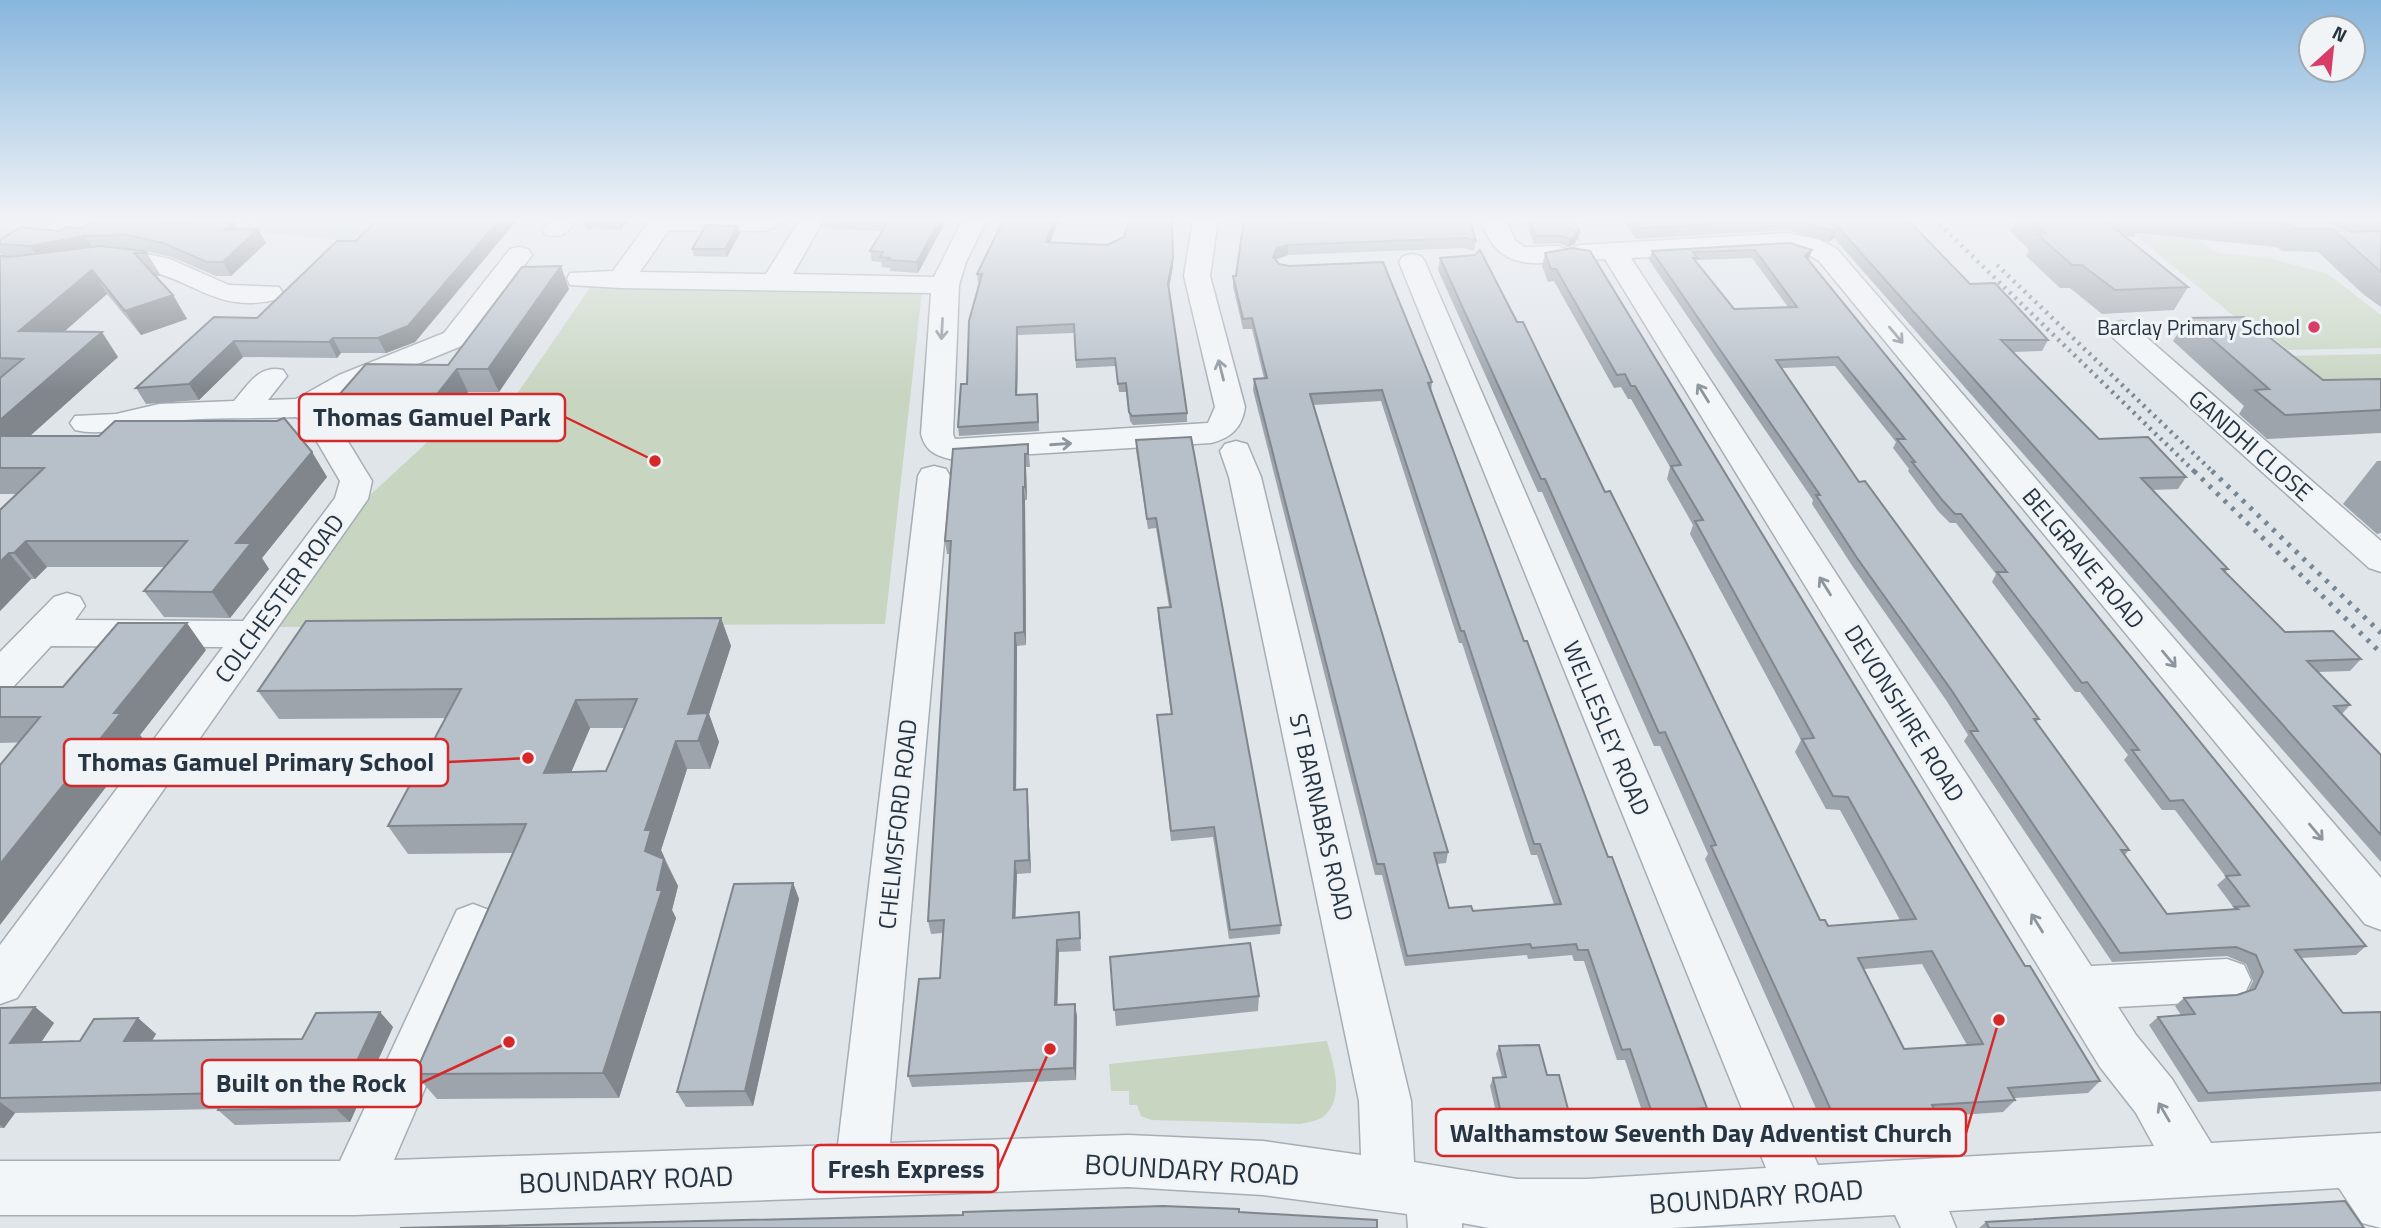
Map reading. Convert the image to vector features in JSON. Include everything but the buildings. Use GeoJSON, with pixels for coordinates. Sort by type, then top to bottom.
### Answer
{"type":"FeatureCollection","features":[{"type":"Feature","properties":{"kind":"street"},"geometry":{"type":"LineString","coordinates":[[187,276],[225,293],[256,293],[218,318]]}},
{"type":"Feature","properties":{"kind":"street"},"geometry":{"type":"LineString","coordinates":[[86,423],[116,423],[159,413],[303,408],[350,381],[454,339],[513,276]]}},
{"type":"Feature","properties":{"kind":"street"},"geometry":{"type":"LineString","coordinates":[[621,280],[624,276]]}},
{"type":"Feature","properties":{"kind":"street"},"geometry":{"type":"LineString","coordinates":[[774,283],[778,276]]}},
{"type":"Feature","properties":{"kind":"street","name":"CHELMSFORD ROAD"},"geometry":{"type":"LineString","coordinates":[[861,1172],[939,462],[937,434],[945,285],[948,276]]}},
{"type":"Feature","properties":{"kind":"street"},"geometry":{"type":"LineString","coordinates":[[939,462],[964,449],[1226,442],[1230,407],[1197,276]]}},
{"type":"Feature","properties":{"kind":"street","name":"WELLESLEY ROAD"},"geometry":{"type":"LineString","coordinates":[[1418,276],[1804,1193]]}},
{"type":"Feature","properties":{"kind":"street","name":"DEVONSHIRE ROAD"},"geometry":{"type":"LineString","coordinates":[[1600,276],[2079,988],[2118,1051],[2154,1096],[2198,1171]]}},
{"type":"Feature","properties":{"kind":"street","name":"BELGRAVE ROAD"},"geometry":{"type":"LineString","coordinates":[[1846,276],[2381,910]]}},
{"type":"Feature","properties":{"kind":"street"},"geometry":{"type":"LineString","coordinates":[[580,279],[945,285]]}},
{"type":"Feature","properties":{"kind":"street","name":"GANDHI CLOSE"},"geometry":{"type":"LineString","coordinates":[[2121,330],[2381,559]]}},
{"type":"Feature","properties":{"kind":"street"},"geometry":{"type":"LineString","coordinates":[[243,410],[272,376]]}},
{"type":"Feature","properties":{"kind":"street","name":"COLCHESTER ROAD"},"geometry":{"type":"LineString","coordinates":[[0,984],[351,499],[356,481],[317,417],[303,408]]}},
{"type":"Feature","properties":{"kind":"street","name":"ST BARNABAS ROAD"},"geometry":{"type":"LineString","coordinates":[[1226,442],[1245,477],[1384,1101],[1418,1201]]}},
{"type":"Feature","properties":{"kind":"street"},"geometry":{"type":"LineString","coordinates":[[0,676],[66,606]]}},
{"type":"Feature","properties":{"kind":"street"},"geometry":{"type":"LineString","coordinates":[[41,633],[251,634]]}},
{"type":"Feature","properties":{"kind":"street"},"geometry":{"type":"LineString","coordinates":[[355,1188],[473,924]]}},
{"type":"Feature","properties":{"kind":"street"},"geometry":{"type":"LineString","coordinates":[[2079,988],[2227,981]]}},
{"type":"Feature","properties":{"kind":"street"},"geometry":{"type":"LineString","coordinates":[[2366,1160],[2381,1204]]}},
{"type":"Feature","properties":{"kind":"street","name":"BOUNDARY ROAD"},"geometry":{"type":"LineString","coordinates":[[0,1188],[355,1188],[1128,1161],[1263,1168],[1418,1201],[1587,1206],[1804,1193],[1920,1207],[2198,1171],[2366,1160]]}},
{"type":"Feature","properties":{"kind":"green space"},"geometry":{"type":"Polygon","coordinates":[[[2185,276],[2331,276],[2381,315],[2381,348],[2288,350],[2275,339],[2263,340],[2185,276]]]}},
{"type":"Feature","properties":{"kind":"green space"},"geometry":{"type":"Polygon","coordinates":[[[591,286],[922,291],[885,624],[274,627],[369,496],[445,426],[497,423],[591,286]]]}},
{"type":"Feature","properties":{"kind":"green space"},"geometry":{"type":"Polygon","coordinates":[[[2381,354],[2381,396],[2335,398],[2287,356],[2381,354]]]}},
{"type":"Feature","properties":{"kind":"green space"},"geometry":{"type":"Polygon","coordinates":[[[1327,1041],[1336,1080],[1334,1100],[1323,1117],[1301,1124],[1151,1120],[1141,1116],[1137,1105],[1129,1105],[1129,1091],[1111,1091],[1109,1064],[1327,1041]]]}},
{"type":"Feature","properties":{"kind":"railway"},"geometry":{"type":"LineString","coordinates":[[1993,276],[2196,473]]}},
{"type":"Feature","properties":{"kind":"railway"},"geometry":{"type":"LineString","coordinates":[[2009,276],[2214,473]]}},
{"type":"Feature","properties":{"kind":"railway"},"geometry":{"type":"LineString","coordinates":[[2194,471],[2381,653]]}},
{"type":"Feature","properties":{"kind":"railway"},"geometry":{"type":"LineString","coordinates":[[2212,471],[2381,633]]}},
{"type":"Feature","properties":{"kind":"place","name":"Barclay Primary School"},"geometry":{"type":"Point","coordinates":[2314,327]}},
{"type":"Feature","properties":{"kind":"place","name":"Thomas Gamuel Park"},"geometry":{"type":"Point","coordinates":[655,461]}},
{"type":"Feature","properties":{"kind":"place","name":"Thomas Gamuel Primary School"},"geometry":{"type":"Point","coordinates":[528,758]}},
{"type":"Feature","properties":{"kind":"place","name":"Walthamstow Seventh Day Adventist Church"},"geometry":{"type":"Point","coordinates":[1999,1020]}},
{"type":"Feature","properties":{"kind":"place","name":"Built on the Rock"},"geometry":{"type":"Point","coordinates":[509,1042]}},
{"type":"Feature","properties":{"kind":"place","name":"Fresh Express"},"geometry":{"type":"Point","coordinates":[1050,1049]}}]}
